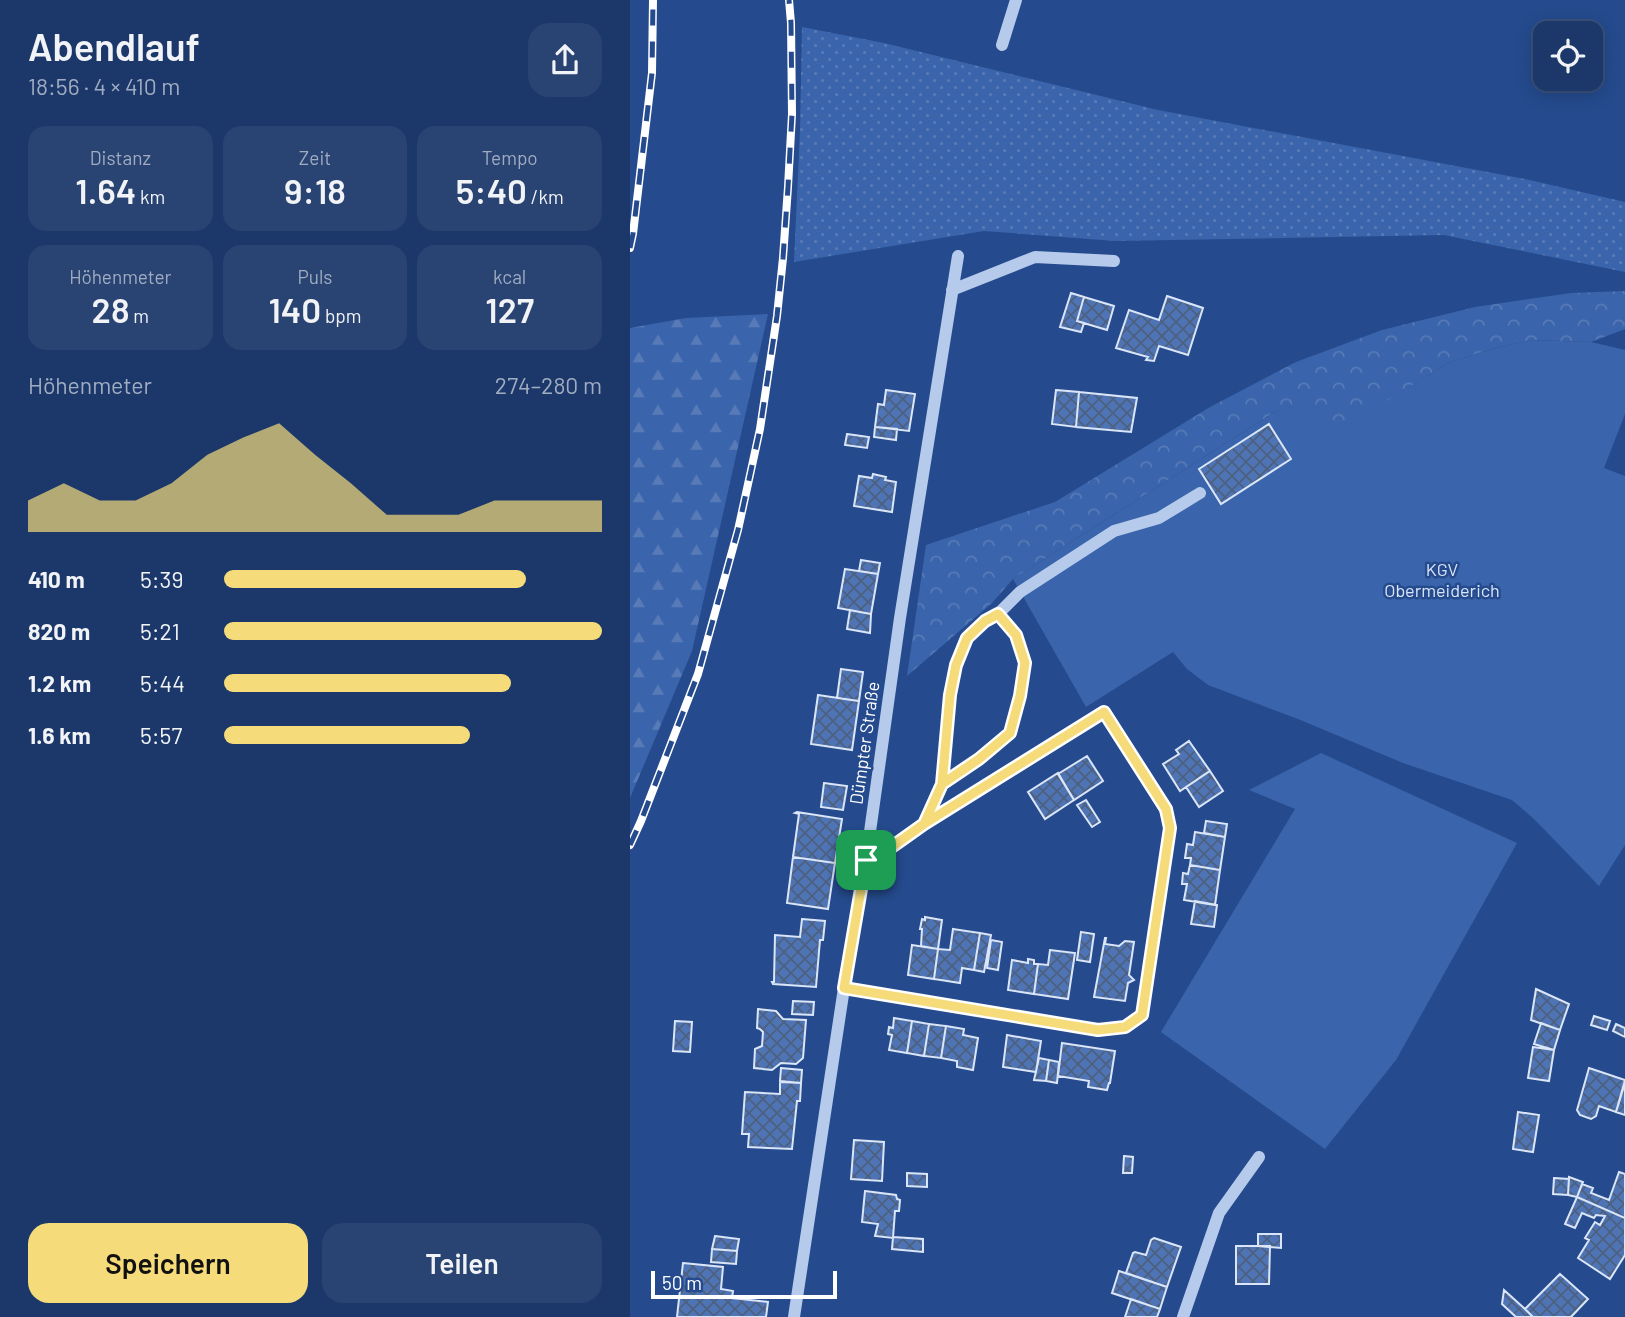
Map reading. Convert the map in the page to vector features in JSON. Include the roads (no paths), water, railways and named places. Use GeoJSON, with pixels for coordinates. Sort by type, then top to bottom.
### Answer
{"type":"FeatureCollection","features":[{"type":"Feature","properties":{"kind":"street"},"geometry":{"type":"LineString","coordinates":[[1002,45],[1016,0]]}},
{"type":"Feature","properties":{"kind":"street","name":"Dümpter Straße"},"geometry":{"type":"LineString","coordinates":[[794,1317],[958,256]]}},
{"type":"Feature","properties":{"kind":"street"},"geometry":{"type":"LineString","coordinates":[[951,290],[1035,257],[1114,261]]}},
{"type":"Feature","properties":{"kind":"street"},"geometry":{"type":"LineString","coordinates":[[924,824],[942,784],[950,695],[956,665],[967,638],[985,621],[998,614],[1020,592],[1114,531],[1159,518],[1200,493]]}},
{"type":"Feature","properties":{"kind":"street"},"geometry":{"type":"LineString","coordinates":[[942,784],[979,759],[1010,733],[1025,663],[1016,635],[998,614]]}},
{"type":"Feature","properties":{"kind":"street"},"geometry":{"type":"LineString","coordinates":[[844,988],[1098,1030],[1125,1027],[1142,1015],[1170,828],[1166,809],[1104,712],[924,824],[879,856],[866,860]]}},
{"type":"Feature","properties":{"kind":"street"},"geometry":{"type":"LineString","coordinates":[[1183,1317],[1219,1213],[1259,1157]]}},
{"type":"Feature","properties":{"kind":"railway"},"geometry":{"type":"LineString","coordinates":[[630,248],[652,73],[653,0]]}},
{"type":"Feature","properties":{"kind":"railway"},"geometry":{"type":"LineString","coordinates":[[630,845],[698,674],[738,530],[760,429],[777,316],[788,187],[792,114],[789,0]]}},
{"type":"Feature","properties":{"kind":"park label","name":"KGV Obermeiderich"},"geometry":{"type":"Point","coordinates":[1442,580]}}]}
